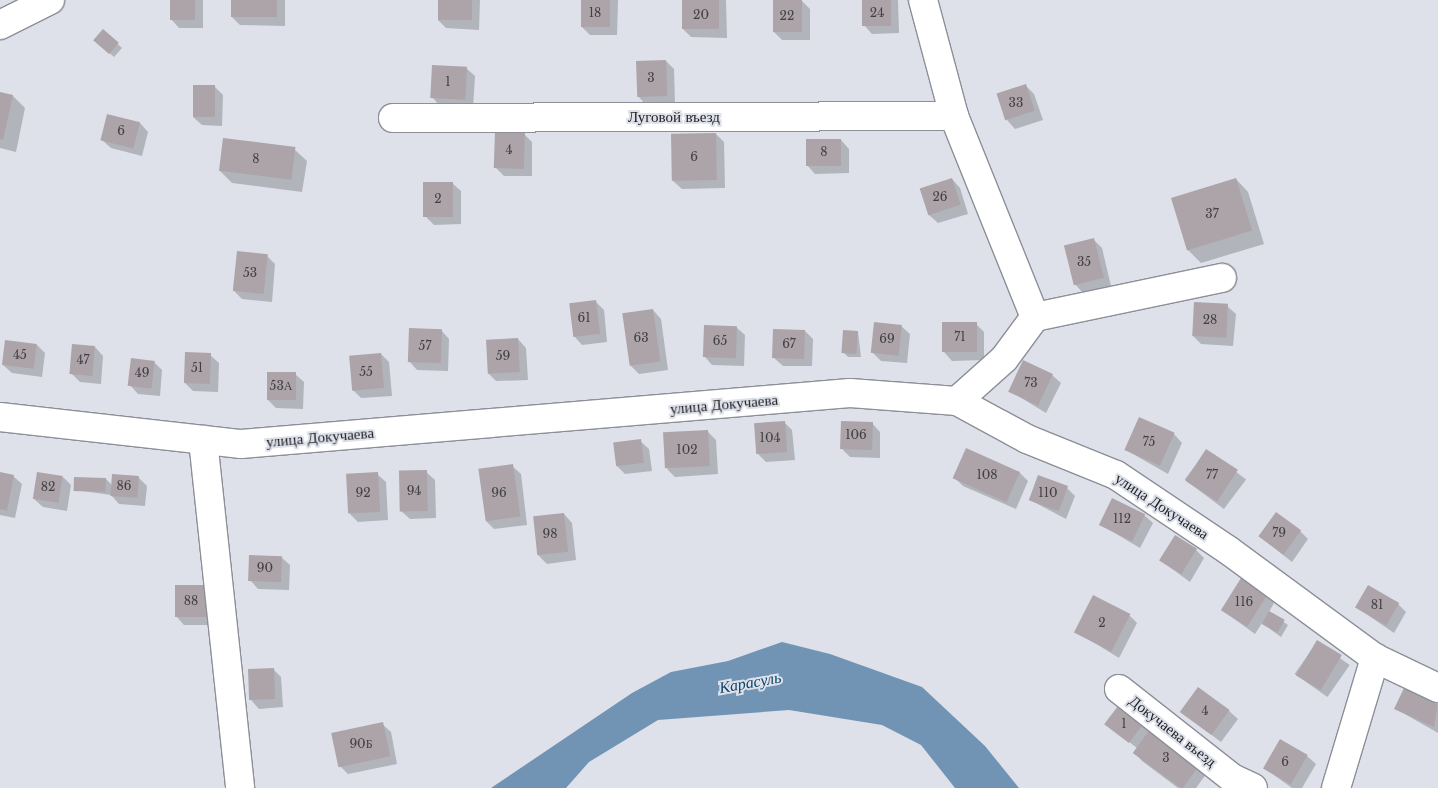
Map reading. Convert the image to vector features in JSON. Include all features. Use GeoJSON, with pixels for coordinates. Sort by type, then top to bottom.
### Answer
{"type":"FeatureCollection","features":[{"type":"Feature","properties":{"kind":"street"},"geometry":{"type":"LineString","coordinates":[[0,25],[50,0]]}},
{"type":"Feature","properties":{"kind":"street"},"geometry":{"type":"LineString","coordinates":[[923,0],[954,116],[1035,316]]}},
{"type":"Feature","properties":{"kind":"street","name":"Луговой въезд"},"geometry":{"type":"LineString","coordinates":[[393,118],[954,116]]}},
{"type":"Feature","properties":{"kind":"street"},"geometry":{"type":"LineString","coordinates":[[957,401],[1004,359],[1035,316],[1222,278]]}},
{"type":"Feature","properties":{"kind":"street","name":"улица Докучаева"},"geometry":{"type":"LineString","coordinates":[[0,417],[242,444],[850,393],[957,401],[1027,440],[1116,475],[1228,550],[1375,658],[1438,688]]}},
{"type":"Feature","properties":{"kind":"street"},"geometry":{"type":"LineString","coordinates":[[202,440],[240,788]]}},
{"type":"Feature","properties":{"kind":"street"},"geometry":{"type":"LineString","coordinates":[[1336,788],[1375,658]]}},
{"type":"Feature","properties":{"kind":"street","name":"Докучаева въезд"},"geometry":{"type":"LineString","coordinates":[[1119,689],[1232,778],[1253,788]]}},
{"type":"Feature","properties":{"kind":"water","name":"Карасуль"},"geometry":{"type":"Polygon","coordinates":[[[782,642],[830,654],[922,687],[985,746],[1019,788],[955,788],[921,745],[882,725],[789,710],[658,720],[589,762],[566,788],[491,788],[632,693],[671,672],[728,661],[782,642]]]}},
{"type":"Feature","properties":{"kind":"building"},"geometry":{"type":"Polygon","coordinates":[[[170,0],[195,0],[195,20],[170,20],[170,0]]]}},
{"type":"Feature","properties":{"kind":"building"},"geometry":{"type":"Polygon","coordinates":[[[231,0],[277,0],[277,17],[231,17],[231,0]]]}},
{"type":"Feature","properties":{"kind":"building"},"geometry":{"type":"Polygon","coordinates":[[[438,0],[472,0],[472,20],[438,20],[438,0]]]}},
{"type":"Feature","properties":{"kind":"building"},"geometry":{"type":"Polygon","coordinates":[[[581,0],[610,0],[610,27],[581,27],[581,0]]]}},
{"type":"Feature","properties":{"kind":"building"},"geometry":{"type":"Polygon","coordinates":[[[682,0],[719,0],[719,29],[682,29],[682,0]]]}},
{"type":"Feature","properties":{"kind":"building"},"geometry":{"type":"Polygon","coordinates":[[[773,0],[802,0],[802,32],[773,32],[773,0]]]}},
{"type":"Feature","properties":{"kind":"building"},"geometry":{"type":"Polygon","coordinates":[[[862,0],[891,0],[891,26],[862,26],[862,0]]]}},
{"type":"Feature","properties":{"kind":"building"},"geometry":{"type":"Polygon","coordinates":[[[103,29],[119,43],[109,54],[93,40],[103,29]]]}},
{"type":"Feature","properties":{"kind":"building"},"geometry":{"type":"Polygon","coordinates":[[[666,60],[667,96],[637,97],[636,61],[666,60]]]}},
{"type":"Feature","properties":{"kind":"building"},"geometry":{"type":"Polygon","coordinates":[[[432,65],[467,67],[465,100],[430,98],[432,65]]]}},
{"type":"Feature","properties":{"kind":"building"},"geometry":{"type":"Polygon","coordinates":[[[1026,84],[1035,111],[1005,120],[997,94],[1026,84]]]}},
{"type":"Feature","properties":{"kind":"building"},"geometry":{"type":"Polygon","coordinates":[[[193,85],[215,85],[215,117],[193,117],[193,85]]]}},
{"type":"Feature","properties":{"kind":"building"},"geometry":{"type":"Polygon","coordinates":[[[0,92],[13,95],[3,140],[0,139],[0,92]]]}},
{"type":"Feature","properties":{"kind":"building"},"geometry":{"type":"Polygon","coordinates":[[[107,114],[140,122],[133,148],[100,140],[107,114]]]}},
{"type":"Feature","properties":{"kind":"building"},"geometry":{"type":"Polygon","coordinates":[[[495,132],[525,133],[524,169],[494,168],[495,132]]]}},
{"type":"Feature","properties":{"kind":"building"},"geometry":{"type":"Polygon","coordinates":[[[716,133],[717,180],[672,181],[671,134],[716,133]]]}},
{"type":"Feature","properties":{"kind":"building"},"geometry":{"type":"Polygon","coordinates":[[[223,138],[295,147],[291,180],[219,171],[223,138]]]}},
{"type":"Feature","properties":{"kind":"building"},"geometry":{"type":"Polygon","coordinates":[[[806,139],[841,139],[841,166],[806,166],[806,139]]]}},
{"type":"Feature","properties":{"kind":"building"},"geometry":{"type":"Polygon","coordinates":[[[952,178],[961,205],[928,215],[920,189],[952,178]]]}},
{"type":"Feature","properties":{"kind":"building"},"geometry":{"type":"Polygon","coordinates":[[[1236,178],[1252,231],[1187,250],[1171,198],[1236,178]]]}},
{"type":"Feature","properties":{"kind":"building"},"geometry":{"type":"Polygon","coordinates":[[[423,182],[453,182],[453,217],[423,217],[423,182]]]}},
{"type":"Feature","properties":{"kind":"building"},"geometry":{"type":"Polygon","coordinates":[[[1094,238],[1104,278],[1074,285],[1064,245],[1094,238]]]}},
{"type":"Feature","properties":{"kind":"building"},"geometry":{"type":"Polygon","coordinates":[[[237,251],[268,254],[264,294],[233,291],[237,251]]]}},
{"type":"Feature","properties":{"kind":"building"},"geometry":{"type":"Polygon","coordinates":[[[596,300],[600,334],[573,337],[569,303],[596,300]]]}},
{"type":"Feature","properties":{"kind":"building"},"geometry":{"type":"Polygon","coordinates":[[[1194,302],[1228,304],[1226,338],[1192,336],[1194,302]]]}},
{"type":"Feature","properties":{"kind":"building"},"geometry":{"type":"Polygon","coordinates":[[[653,309],[660,361],[630,366],[622,313],[653,309]]]}},
{"type":"Feature","properties":{"kind":"building"},"geometry":{"type":"Polygon","coordinates":[[[874,322],[902,325],[899,356],[871,353],[874,322]]]}},
{"type":"Feature","properties":{"kind":"building"},"geometry":{"type":"Polygon","coordinates":[[[942,322],[977,322],[977,352],[942,352],[942,322]]]}},
{"type":"Feature","properties":{"kind":"building"},"geometry":{"type":"Polygon","coordinates":[[[704,325],[737,326],[736,358],[703,357],[704,325]]]}},
{"type":"Feature","properties":{"kind":"building"},"geometry":{"type":"Polygon","coordinates":[[[409,328],[442,329],[441,363],[408,362],[409,328]]]}},
{"type":"Feature","properties":{"kind":"building"},"geometry":{"type":"Polygon","coordinates":[[[773,329],[805,330],[804,359],[772,358],[773,329]]]}},
{"type":"Feature","properties":{"kind":"building"},"geometry":{"type":"Polygon","coordinates":[[[843,330],[858,331],[856,354],[841,353],[843,330]]]}},
{"type":"Feature","properties":{"kind":"building"},"geometry":{"type":"Polygon","coordinates":[[[518,338],[520,372],[488,374],[486,340],[518,338]]]}},
{"type":"Feature","properties":{"kind":"building"},"geometry":{"type":"Polygon","coordinates":[[[5,340],[37,344],[34,369],[2,365],[5,340]]]}},
{"type":"Feature","properties":{"kind":"building"},"geometry":{"type":"Polygon","coordinates":[[[72,344],[95,346],[92,376],[69,374],[72,344]]]}},
{"type":"Feature","properties":{"kind":"building"},"geometry":{"type":"Polygon","coordinates":[[[185,352],[211,353],[210,384],[184,383],[185,352]]]}},
{"type":"Feature","properties":{"kind":"building"},"geometry":{"type":"Polygon","coordinates":[[[381,353],[384,388],[352,391],[349,356],[381,353]]]}},
{"type":"Feature","properties":{"kind":"building"},"geometry":{"type":"Polygon","coordinates":[[[131,358],[155,361],[151,389],[128,386],[131,358]]]}},
{"type":"Feature","properties":{"kind":"building"},"geometry":{"type":"Polygon","coordinates":[[[1023,360],[1053,374],[1038,406],[1008,392],[1023,360]]]}},
{"type":"Feature","properties":{"kind":"building"},"geometry":{"type":"Polygon","coordinates":[[[267,372],[296,372],[296,400],[267,400],[267,372]]]}},
{"type":"Feature","properties":{"kind":"building"},"geometry":{"type":"Polygon","coordinates":[[[1139,417],[1175,433],[1160,466],[1124,450],[1139,417]]]}},
{"type":"Feature","properties":{"kind":"building"},"geometry":{"type":"Polygon","coordinates":[[[785,421],[787,452],[756,454],[754,423],[785,421]]]}},
{"type":"Feature","properties":{"kind":"building"},"geometry":{"type":"Polygon","coordinates":[[[841,421],[873,422],[872,450],[840,449],[841,421]]]}},
{"type":"Feature","properties":{"kind":"building"},"geometry":{"type":"Polygon","coordinates":[[[708,430],[710,466],[665,468],[663,432],[708,430]]]}},
{"type":"Feature","properties":{"kind":"building"},"geometry":{"type":"Polygon","coordinates":[[[641,439],[644,463],[616,466],[613,442],[641,439]]]}},
{"type":"Feature","properties":{"kind":"building"},"geometry":{"type":"Polygon","coordinates":[[[966,448],[1020,472],[1006,502],[953,478],[966,448]]]}},
{"type":"Feature","properties":{"kind":"building"},"geometry":{"type":"Polygon","coordinates":[[[1206,449],[1238,470],[1217,502],[1185,481],[1206,449]]]}},
{"type":"Feature","properties":{"kind":"building"},"geometry":{"type":"Polygon","coordinates":[[[513,464],[520,516],[486,521],[478,469],[513,464]]]}},
{"type":"Feature","properties":{"kind":"building"},"geometry":{"type":"Polygon","coordinates":[[[399,470],[427,470],[428,511],[400,511],[399,470]]]}},
{"type":"Feature","properties":{"kind":"building"},"geometry":{"type":"Polygon","coordinates":[[[0,472],[14,475],[7,511],[0,509],[0,472]]]}},
{"type":"Feature","properties":{"kind":"building"},"geometry":{"type":"Polygon","coordinates":[[[37,472],[63,476],[58,503],[33,499],[37,472]]]}},
{"type":"Feature","properties":{"kind":"building"},"geometry":{"type":"Polygon","coordinates":[[[378,472],[380,512],[348,514],[346,474],[378,472]]]}},
{"type":"Feature","properties":{"kind":"building"},"geometry":{"type":"Polygon","coordinates":[[[112,474],[139,476],[137,498],[110,496],[112,474]]]}},
{"type":"Feature","properties":{"kind":"building"},"geometry":{"type":"Polygon","coordinates":[[[1038,475],[1068,486],[1059,511],[1029,500],[1038,475]]]}},
{"type":"Feature","properties":{"kind":"building"},"geometry":{"type":"Polygon","coordinates":[[[74,477],[106,478],[105,492],[74,491],[74,477]]]}},
{"type":"Feature","properties":{"kind":"building"},"geometry":{"type":"Polygon","coordinates":[[[1112,498],[1145,514],[1132,541],[1099,525],[1112,498]]]}},
{"type":"Feature","properties":{"kind":"building"},"geometry":{"type":"Polygon","coordinates":[[[1276,512],[1301,530],[1283,554],[1258,536],[1276,512]]]}},
{"type":"Feature","properties":{"kind":"building"},"geometry":{"type":"Polygon","coordinates":[[[564,513],[568,552],[537,555],[533,516],[564,513]]]}},
{"type":"Feature","properties":{"kind":"building"},"geometry":{"type":"Polygon","coordinates":[[[1175,535],[1197,549],[1181,574],[1159,560],[1175,535]]]}},
{"type":"Feature","properties":{"kind":"building"},"geometry":{"type":"Polygon","coordinates":[[[249,555],[282,556],[281,582],[248,581],[249,555]]]}},
{"type":"Feature","properties":{"kind":"building"},"geometry":{"type":"Polygon","coordinates":[[[1241,578],[1267,594],[1247,627],[1221,610],[1241,578]]]}},
{"type":"Feature","properties":{"kind":"building"},"geometry":{"type":"Polygon","coordinates":[[[175,585],[208,585],[208,617],[175,617],[175,585]]]}},
{"type":"Feature","properties":{"kind":"building"},"geometry":{"type":"Polygon","coordinates":[[[1368,585],[1399,603],[1386,626],[1355,608],[1368,585]]]}},
{"type":"Feature","properties":{"kind":"building"},"geometry":{"type":"Polygon","coordinates":[[[1093,595],[1130,614],[1111,651],[1074,632],[1093,595]]]}},
{"type":"Feature","properties":{"kind":"building"},"geometry":{"type":"Polygon","coordinates":[[[1269,611],[1285,620],[1277,633],[1262,624],[1269,611]]]}},
{"type":"Feature","properties":{"kind":"building"},"geometry":{"type":"Polygon","coordinates":[[[1317,640],[1342,655],[1321,690],[1296,675],[1317,640]]]}},
{"type":"Feature","properties":{"kind":"building"},"geometry":{"type":"Polygon","coordinates":[[[274,668],[275,699],[249,700],[248,669],[274,668]]]}},
{"type":"Feature","properties":{"kind":"building"},"geometry":{"type":"Polygon","coordinates":[[[1198,687],[1230,710],[1211,735],[1180,712],[1198,687]]]}},
{"type":"Feature","properties":{"kind":"building"},"geometry":{"type":"Polygon","coordinates":[[[1404,688],[1438,704],[1434,727],[1394,709],[1404,688]]]}},
{"type":"Feature","properties":{"kind":"building"},"geometry":{"type":"Polygon","coordinates":[[[1118,706],[1143,725],[1129,743],[1104,724],[1118,706]]]}},
{"type":"Feature","properties":{"kind":"building"},"geometry":{"type":"Polygon","coordinates":[[[383,722],[390,756],[338,767],[331,733],[383,722]]]}},
{"type":"Feature","properties":{"kind":"building"},"geometry":{"type":"Polygon","coordinates":[[[1151,728],[1200,764],[1183,788],[1181,788],[1133,753],[1151,728]]]}},
{"type":"Feature","properties":{"kind":"building"},"geometry":{"type":"Polygon","coordinates":[[[1280,739],[1308,755],[1291,784],[1263,768],[1280,739]]]}}]}
